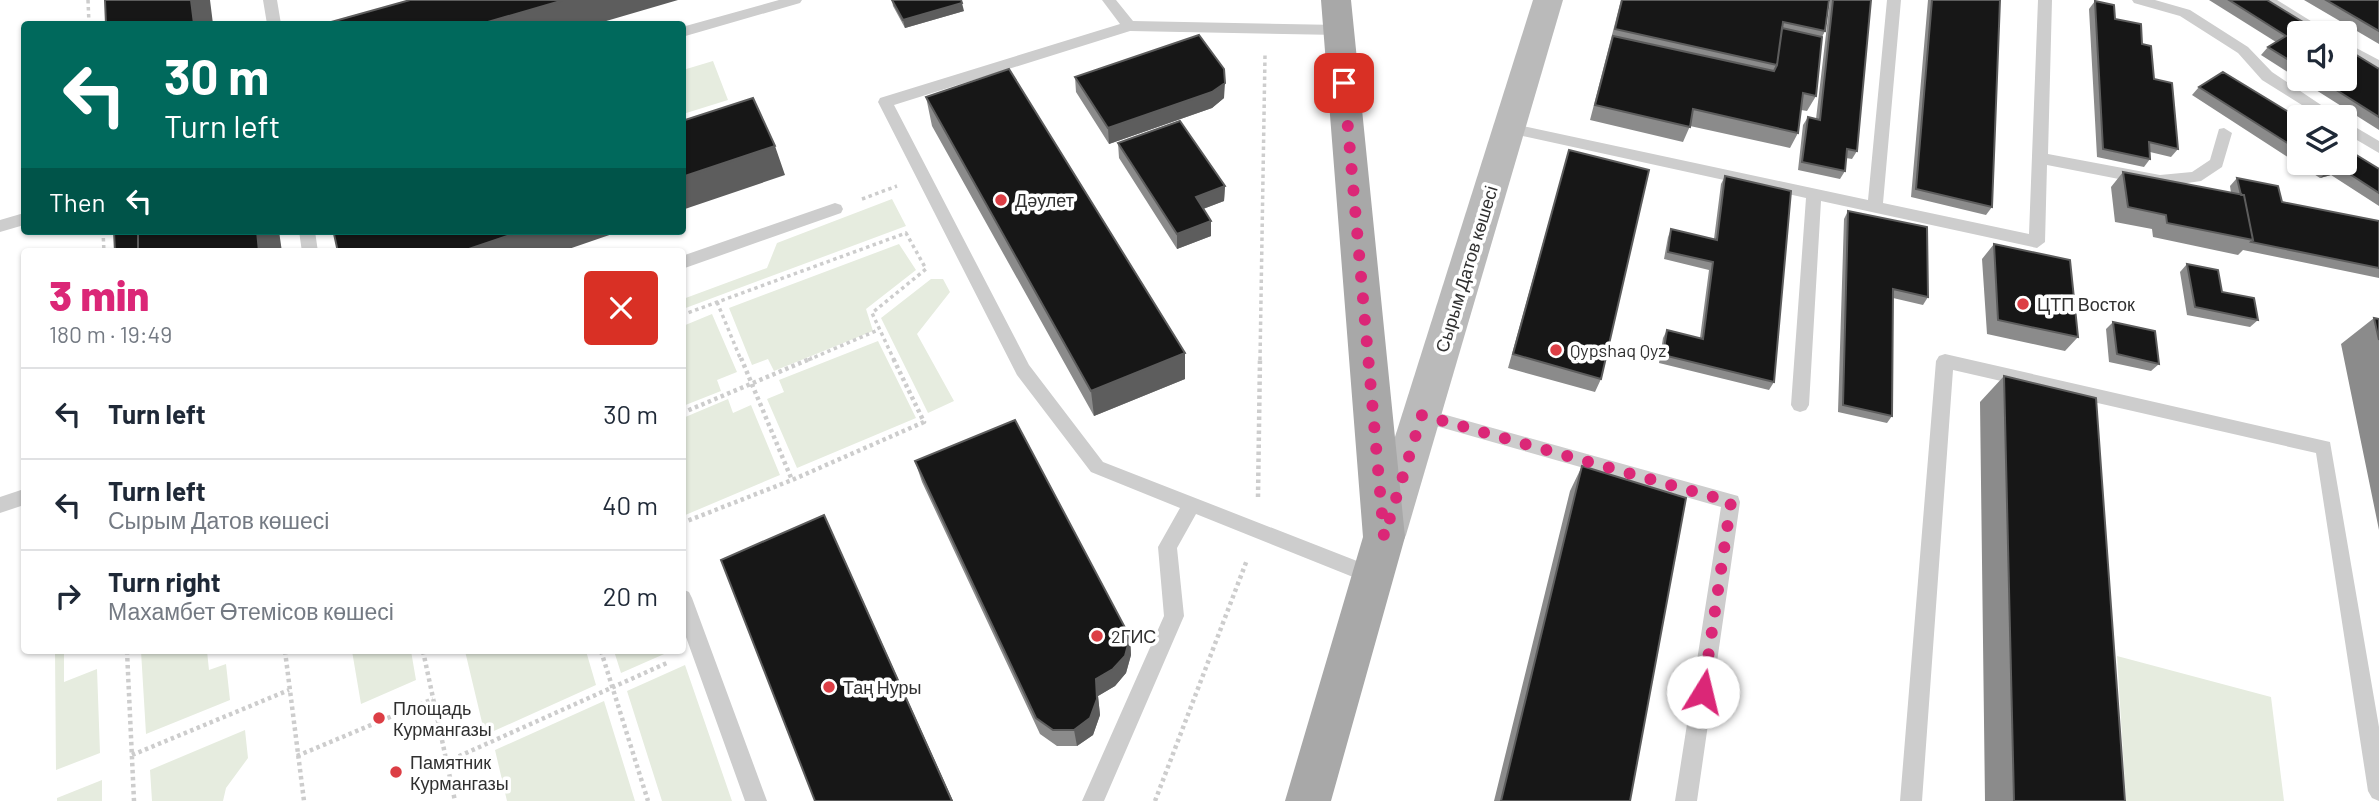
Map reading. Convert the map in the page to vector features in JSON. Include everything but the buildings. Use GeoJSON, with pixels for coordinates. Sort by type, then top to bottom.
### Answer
{"type":"FeatureCollection","features":[{"type":"Feature","properties":{"kind":"main road","name":"Сырым Датов көшесі"},"geometry":{"type":"LineString","coordinates":[[1378,556],[1548,0]]}},
{"type":"Feature","properties":{"kind":"main road"},"geometry":{"type":"LineString","coordinates":[[1308,801],[1378,556],[1338,15]]}},
{"type":"Feature","properties":{"kind":"lane"},"geometry":{"type":"LineString","coordinates":[[270,0],[274,21]]}},
{"type":"Feature","properties":{"kind":"lane"},"geometry":{"type":"LineString","coordinates":[[686,31],[795,0]]}},
{"type":"Feature","properties":{"kind":"lane"},"geometry":{"type":"LineString","coordinates":[[1109,0],[1129,26]]}},
{"type":"Feature","properties":{"kind":"lane"},"geometry":{"type":"LineString","coordinates":[[1875,207],[1894,0]]}},
{"type":"Feature","properties":{"kind":"lane"},"geometry":{"type":"LineString","coordinates":[[1509,128],[2037,242],[2045,0]]}},
{"type":"Feature","properties":{"kind":"lane"},"geometry":{"type":"LineString","coordinates":[[2138,0],[2185,13],[2243,50],[2267,76],[2313,105]]}},
{"type":"Feature","properties":{"kind":"lane"},"geometry":{"type":"LineString","coordinates":[[2267,0],[2303,21]]}},
{"type":"Feature","properties":{"kind":"lane"},"geometry":{"type":"LineString","coordinates":[[1338,15],[1265,28],[1129,26],[885,102],[1023,370],[1097,467],[1258,532],[1378,556]]}},
{"type":"Feature","properties":{"kind":"lane"},"geometry":{"type":"LineString","coordinates":[[2357,54],[2379,67]]}},
{"type":"Feature","properties":{"kind":"lane"},"geometry":{"type":"LineString","coordinates":[[2040,158],[2160,181],[2196,177],[2217,163],[2224,133]]}},
{"type":"Feature","properties":{"kind":"lane"},"geometry":{"type":"LineString","coordinates":[[2357,134],[2379,148]]}},
{"type":"Feature","properties":{"kind":"lane"},"geometry":{"type":"LineString","coordinates":[[1800,405],[1814,194]]}},
{"type":"Feature","properties":{"kind":"lane"},"geometry":{"type":"LineString","coordinates":[[686,262],[835,209]]}},
{"type":"Feature","properties":{"kind":"lane"},"geometry":{"type":"LineString","coordinates":[[0,226],[21,220]]}},
{"type":"Feature","properties":{"kind":"lane"},"geometry":{"type":"LineString","coordinates":[[1911,801],[1945,360],[2324,447],[2379,790]]}},
{"type":"Feature","properties":{"kind":"lane"},"geometry":{"type":"LineString","coordinates":[[1422,415],[1731,502],[1686,801]]}},
{"type":"Feature","properties":{"kind":"lane"},"geometry":{"type":"LineString","coordinates":[[0,505],[21,498]]}},
{"type":"Feature","properties":{"kind":"lane"},"geometry":{"type":"LineString","coordinates":[[1093,801],[1174,616],[1167,547],[1191,506]]}},
{"type":"Feature","properties":{"kind":"lane"},"geometry":{"type":"LineString","coordinates":[[686,608],[757,801]]}},
{"type":"Feature","properties":{"kind":"path"},"geometry":{"type":"LineString","coordinates":[[88,0],[89,21]]}},
{"type":"Feature","properties":{"kind":"path"},"geometry":{"type":"LineString","coordinates":[[1155,801],[1258,532],[1265,28]]}},
{"type":"Feature","properties":{"kind":"path"},"geometry":{"type":"LineString","coordinates":[[835,209],[923,176]]}},
{"type":"Feature","properties":{"kind":"path"},"geometry":{"type":"LineString","coordinates":[[686,314],[906,233],[926,269],[872,313],[925,422],[792,480],[686,521]]}},
{"type":"Feature","properties":{"kind":"path"},"geometry":{"type":"LineString","coordinates":[[717,302],[792,480]]}},
{"type":"Feature","properties":{"kind":"path"},"geometry":{"type":"LineString","coordinates":[[686,411],[879,330]]}},
{"type":"Feature","properties":{"kind":"path"},"geometry":{"type":"LineString","coordinates":[[686,654],[701,647]]}},
{"type":"Feature","properties":{"kind":"path"},"geometry":{"type":"LineString","coordinates":[[127,654],[134,801]]}},
{"type":"Feature","properties":{"kind":"path"},"geometry":{"type":"LineString","coordinates":[[285,654],[304,801]]}},
{"type":"Feature","properties":{"kind":"path"},"geometry":{"type":"LineString","coordinates":[[424,654],[455,801]]}},
{"type":"Feature","properties":{"kind":"path"},"geometry":{"type":"LineString","coordinates":[[602,654],[648,801]]}},
{"type":"Feature","properties":{"kind":"path"},"geometry":{"type":"LineString","coordinates":[[446,762],[685,654]]}},
{"type":"Feature","properties":{"kind":"path"},"geometry":{"type":"LineString","coordinates":[[132,755],[289,690]]}},
{"type":"Feature","properties":{"kind":"path"},"geometry":{"type":"LineString","coordinates":[[297,756],[433,699]]}},
{"type":"Feature","properties":{"kind":"shaded area"},"geometry":{"type":"Polygon","coordinates":[[[713,61],[728,100],[686,113],[686,69],[713,61]]]}},
{"type":"Feature","properties":{"kind":"shaded area"},"geometry":{"type":"Polygon","coordinates":[[[892,199],[906,226],[686,308],[686,298],[767,268],[777,243],[892,199]]]}},
{"type":"Feature","properties":{"kind":"shaded area"},"geometry":{"type":"Polygon","coordinates":[[[899,244],[916,270],[866,309],[873,331],[774,371],[768,359],[752,365],[729,308],[899,244]]]}},
{"type":"Feature","properties":{"kind":"shaded area"},"geometry":{"type":"Polygon","coordinates":[[[931,279],[943,279],[950,292],[917,334],[954,401],[928,413],[881,318],[931,279]]]}},
{"type":"Feature","properties":{"kind":"shaded area"},"geometry":{"type":"Polygon","coordinates":[[[712,314],[737,372],[717,380],[721,391],[686,405],[686,325],[712,314]]]}},
{"type":"Feature","properties":{"kind":"shaded area"},"geometry":{"type":"Polygon","coordinates":[[[878,341],[916,418],[797,468],[767,399],[784,392],[779,380],[878,341]]]}},
{"type":"Feature","properties":{"kind":"shaded area"},"geometry":{"type":"Polygon","coordinates":[[[728,399],[733,413],[751,405],[780,475],[686,515],[686,417],[728,399]]]}},
{"type":"Feature","properties":{"kind":"shaded area"},"geometry":{"type":"Polygon","coordinates":[[[55,654],[64,654],[64,682],[97,669],[100,753],[56,770],[55,654]]]}},
{"type":"Feature","properties":{"kind":"shaded area"},"geometry":{"type":"Polygon","coordinates":[[[141,654],[207,654],[209,670],[226,664],[230,700],[146,734],[141,654]]]}},
{"type":"Feature","properties":{"kind":"shaded area"},"geometry":{"type":"Polygon","coordinates":[[[353,654],[412,654],[416,680],[361,704],[353,654]]]}},
{"type":"Feature","properties":{"kind":"shaded area"},"geometry":{"type":"Polygon","coordinates":[[[466,654],[587,654],[596,685],[485,735],[466,654]]]}},
{"type":"Feature","properties":{"kind":"shaded area"},"geometry":{"type":"Polygon","coordinates":[[[615,654],[664,654],[621,673],[615,654]]]}},
{"type":"Feature","properties":{"kind":"shaded area"},"geometry":{"type":"Polygon","coordinates":[[[2117,656],[2271,697],[2284,801],[2126,801],[2117,656]]]}},
{"type":"Feature","properties":{"kind":"shaded area"},"geometry":{"type":"Polygon","coordinates":[[[685,665],[732,801],[662,801],[627,691],[685,665]]]}},
{"type":"Feature","properties":{"kind":"shaded area"},"geometry":{"type":"Polygon","coordinates":[[[604,701],[635,801],[507,801],[495,750],[604,701]]]}},
{"type":"Feature","properties":{"kind":"shaded area"},"geometry":{"type":"Polygon","coordinates":[[[245,730],[248,758],[226,788],[223,801],[152,801],[150,770],[245,730]]]}},
{"type":"Feature","properties":{"kind":"shaded area"},"geometry":{"type":"Polygon","coordinates":[[[102,780],[102,801],[57,801],[57,798],[102,780]]]}},
{"type":"Feature","properties":{"kind":"place","name":"Дәулет"},"geometry":{"type":"Point","coordinates":[1001,200]}},
{"type":"Feature","properties":{"kind":"place","name":"ЦТП Восток"},"geometry":{"type":"Point","coordinates":[2023,304]}},
{"type":"Feature","properties":{"kind":"place","name":"Qypshaq Qyz"},"geometry":{"type":"Point","coordinates":[1556,350]}},
{"type":"Feature","properties":{"kind":"place","name":"2ГИС"},"geometry":{"type":"Point","coordinates":[1097,636]}},
{"type":"Feature","properties":{"kind":"place","name":"Таң Нуры"},"geometry":{"type":"Point","coordinates":[829,687]}},
{"type":"Feature","properties":{"kind":"place","name":"Площадь Курмангазы"},"geometry":{"type":"Point","coordinates":[379,718]}},
{"type":"Feature","properties":{"kind":"place","name":"Памятник Курмангазы"},"geometry":{"type":"Point","coordinates":[396,772]}},
{"type":"Feature","properties":{"kind":"route"},"geometry":{"type":"LineString","coordinates":[[1344,83],[1384,537],[1422,415],[1731,502],[1703,692]]}}]}
